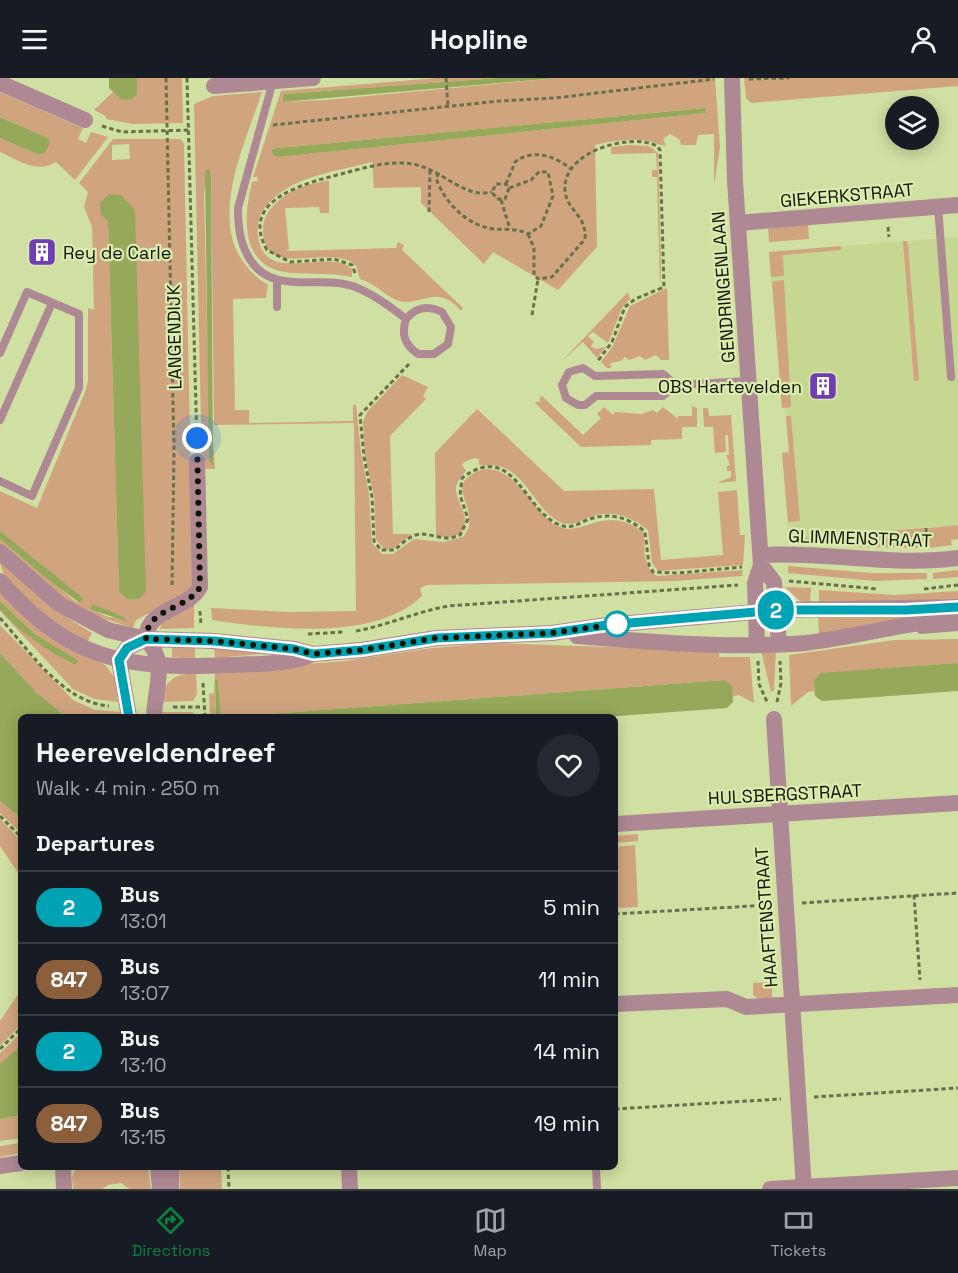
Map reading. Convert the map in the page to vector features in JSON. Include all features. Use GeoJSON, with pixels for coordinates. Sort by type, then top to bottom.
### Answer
{"type":"FeatureCollection","features":[{"type":"Feature","properties":{"kind":"street"},"geometry":{"type":"LineString","coordinates":[[214,86],[313,78]]}},
{"type":"Feature","properties":{"kind":"street","name":"GENDRINGENLAAN"},"geometry":{"type":"LineString","coordinates":[[732,78],[738,223],[761,560],[755,583],[757,644]]}},
{"type":"Feature","properties":{"kind":"street"},"geometry":{"type":"LineString","coordinates":[[0,83],[85,120]]}},
{"type":"Feature","properties":{"kind":"street","name":"GIEKERKSTRAAT"},"geometry":{"type":"LineString","coordinates":[[738,223],[958,205]]}},
{"type":"Feature","properties":{"kind":"street"},"geometry":{"type":"LineString","coordinates":[[146,639],[149,623],[197,592],[200,587],[197,461]]}},
{"type":"Feature","properties":{"kind":"street"},"geometry":{"type":"LineString","coordinates":[[0,552],[59,604],[79,617],[108,630],[146,639],[214,641],[294,649],[313,654]]}},
{"type":"Feature","properties":{"kind":"street","name":"GLIMMENSTRAAT"},"geometry":{"type":"LineString","coordinates":[[761,560],[786,553],[928,562],[958,558]]}},
{"type":"Feature","properties":{"kind":"street"},"geometry":{"type":"LineString","coordinates":[[761,560],[774,582],[779,644]]}},
{"type":"Feature","properties":{"kind":"street"},"geometry":{"type":"LineString","coordinates":[[0,581],[46,627],[74,645],[119,660],[159,665],[202,666],[285,662],[313,654],[362,650],[437,638],[552,633],[607,625],[777,610],[958,607]]}},
{"type":"Feature","properties":{"kind":"street"},"geometry":{"type":"LineString","coordinates":[[552,633],[637,641],[779,644],[958,618]]}},
{"type":"Feature","properties":{"kind":"street"},"geometry":{"type":"LineString","coordinates":[[128,712],[119,660],[127,648],[146,639]]}},
{"type":"Feature","properties":{"kind":"street"},"geometry":{"type":"LineString","coordinates":[[146,639],[157,650],[159,665],[154,712]]}},
{"type":"Feature","properties":{"kind":"street","name":"HAAFTENSTRAAT"},"geometry":{"type":"LineString","coordinates":[[774,718],[803,1188]]}},
{"type":"Feature","properties":{"kind":"street","name":"HULSBERGSTRAAT"},"geometry":{"type":"LineString","coordinates":[[618,824],[958,803]]}},
{"type":"Feature","properties":{"kind":"street"},"geometry":{"type":"LineString","coordinates":[[618,1004],[727,999],[746,1007],[958,995]]}},
{"type":"Feature","properties":{"kind":"street"},"geometry":{"type":"LineString","coordinates":[[0,1166],[18,1163]]}},
{"type":"Feature","properties":{"kind":"street"},"geometry":{"type":"LineString","coordinates":[[63,1170],[64,1189]]}},
{"type":"Feature","properties":{"kind":"street"},"geometry":{"type":"LineString","coordinates":[[158,1170],[160,1189]]}},
{"type":"Feature","properties":{"kind":"street"},"geometry":{"type":"LineString","coordinates":[[171,1170],[171,1189]]}},
{"type":"Feature","properties":{"kind":"street"},"geometry":{"type":"LineString","coordinates":[[349,1170],[350,1189]]}},
{"type":"Feature","properties":{"kind":"street"},"geometry":{"type":"LineString","coordinates":[[770,1189],[958,1178]]}},
{"type":"Feature","properties":{"kind":"lane"},"geometry":{"type":"LineString","coordinates":[[273,81],[238,208],[238,227],[244,251],[264,275],[277,280],[354,286],[389,306],[406,319]]}},
{"type":"Feature","properties":{"kind":"lane"},"geometry":{"type":"LineString","coordinates":[[938,207],[951,377]]}},
{"type":"Feature","properties":{"kind":"lane"},"geometry":{"type":"LineString","coordinates":[[277,280],[277,307]]}},
{"type":"Feature","properties":{"kind":"lane"},"geometry":{"type":"LineString","coordinates":[[0,353],[27,292],[79,314],[79,388],[32,496],[0,481]]}},
{"type":"Feature","properties":{"kind":"lane"},"geometry":{"type":"LineString","coordinates":[[0,420],[52,303]]}},
{"type":"Feature","properties":{"kind":"lane"},"geometry":{"type":"LineString","coordinates":[[434,308],[442,312],[451,327],[448,344],[434,354],[418,354],[405,341],[403,334],[406,319],[417,309],[434,308]]}},
{"type":"Feature","properties":{"kind":"lane"},"geometry":{"type":"LineString","coordinates":[[676,385],[663,374],[595,376],[590,371],[575,369],[564,378],[563,392],[572,403],[585,405],[596,396],[663,396],[676,385],[748,381]]}},
{"type":"Feature","properties":{"kind":"lane"},"geometry":{"type":"LineString","coordinates":[[900,627],[923,630],[958,627]]}},
{"type":"Feature","properties":{"kind":"lane"},"geometry":{"type":"LineString","coordinates":[[596,1170],[597,1189]]}},
{"type":"Feature","properties":{"kind":"path"},"geometry":{"type":"LineString","coordinates":[[166,78],[174,450],[172,587],[180,604]]}},
{"type":"Feature","properties":{"kind":"path","name":"LANGENDIJK"},"geometry":{"type":"LineString","coordinates":[[187,78],[197,461]]}},
{"type":"Feature","properties":{"kind":"path"},"geometry":{"type":"LineString","coordinates":[[446,78],[448,106]]}},
{"type":"Feature","properties":{"kind":"path"},"geometry":{"type":"LineString","coordinates":[[261,125],[294,124],[448,106],[555,98],[719,78]]}},
{"type":"Feature","properties":{"kind":"path"},"geometry":{"type":"LineString","coordinates":[[745,78],[789,78]]}},
{"type":"Feature","properties":{"kind":"path"},"geometry":{"type":"LineString","coordinates":[[85,120],[122,132],[189,130]]}},
{"type":"Feature","properties":{"kind":"path"},"geometry":{"type":"LineString","coordinates":[[538,279],[552,277],[585,239],[584,221],[570,205],[565,192],[571,169],[592,152],[610,144],[644,142],[660,150],[664,287],[635,299],[626,307],[612,342],[590,371]]}},
{"type":"Feature","properties":{"kind":"path"},"geometry":{"type":"LineString","coordinates":[[506,184],[512,166],[522,156],[550,156],[571,169]]}},
{"type":"Feature","properties":{"kind":"path"},"geometry":{"type":"LineString","coordinates":[[354,286],[355,271],[347,262],[327,258],[290,262],[267,250],[260,230],[260,221],[265,210],[287,190],[306,182],[392,164],[412,164],[439,173],[473,193],[492,192],[501,200],[510,229]]}},
{"type":"Feature","properties":{"kind":"path"},"geometry":{"type":"LineString","coordinates":[[429,212],[430,170]]}},
{"type":"Feature","properties":{"kind":"path"},"geometry":{"type":"LineString","coordinates":[[439,173],[436,178],[441,191],[460,213],[487,228],[510,229],[528,234],[541,226],[552,196],[548,172],[539,172],[531,180],[509,188]]}},
{"type":"Feature","properties":{"kind":"path"},"geometry":{"type":"LineString","coordinates":[[492,192],[495,184],[506,184]]}},
{"type":"Feature","properties":{"kind":"path"},"geometry":{"type":"LineString","coordinates":[[501,200],[508,196],[509,188],[506,184]]}},
{"type":"Feature","properties":{"kind":"path"},"geometry":{"type":"LineString","coordinates":[[528,234],[535,257],[533,271],[538,279],[532,315]]}},
{"type":"Feature","properties":{"kind":"path"},"geometry":{"type":"LineString","coordinates":[[418,354],[360,415],[364,457],[372,497],[374,541],[381,550],[394,550],[413,536],[421,534],[442,539],[460,535],[468,519],[460,495],[462,478],[471,471],[485,467],[502,469],[514,477],[547,516],[559,525],[569,527],[602,517],[627,518],[645,532],[649,565],[653,572],[661,574],[761,560]]}},
{"type":"Feature","properties":{"kind":"path"},"geometry":{"type":"LineString","coordinates":[[774,582],[880,589]]}},
{"type":"Feature","properties":{"kind":"path"},"geometry":{"type":"LineString","coordinates":[[378,627],[421,611],[447,606],[755,583]]}},
{"type":"Feature","properties":{"kind":"path"},"geometry":{"type":"LineString","coordinates":[[920,589],[958,585]]}},
{"type":"Feature","properties":{"kind":"path"},"geometry":{"type":"LineString","coordinates":[[0,618],[69,692],[96,705],[128,712]]}},
{"type":"Feature","properties":{"kind":"path"},"geometry":{"type":"LineString","coordinates":[[757,644],[759,684],[774,718]]}},
{"type":"Feature","properties":{"kind":"path"},"geometry":{"type":"LineString","coordinates":[[774,718],[781,683],[779,644]]}},
{"type":"Feature","properties":{"kind":"path"},"geometry":{"type":"LineString","coordinates":[[154,712],[204,707],[205,714]]}},
{"type":"Feature","properties":{"kind":"path"},"geometry":{"type":"LineString","coordinates":[[0,816],[18,834]]}},
{"type":"Feature","properties":{"kind":"path"},"geometry":{"type":"LineString","coordinates":[[914,895],[921,997]]}},
{"type":"Feature","properties":{"kind":"path"},"geometry":{"type":"LineString","coordinates":[[0,1049],[18,1031]]}},
{"type":"Feature","properties":{"kind":"path"},"geometry":{"type":"LineString","coordinates":[[228,1170],[230,1189]]}},
{"type":"Feature","properties":{"kind":"shaded area"},"geometry":{"type":"Polygon","coordinates":[[[109,78],[137,78],[137,94],[132,99],[122,100],[109,88],[109,78]]]}},
{"type":"Feature","properties":{"kind":"shaded area"},"geometry":{"type":"Polygon","coordinates":[[[137,78],[182,78],[183,123],[133,124],[106,119],[106,116],[94,110],[114,91],[122,99],[137,94],[137,78]]]}},
{"type":"Feature","properties":{"kind":"shaded area"},"geometry":{"type":"Polygon","coordinates":[[[437,78],[498,78],[284,94],[282,102],[557,78],[715,78],[720,147],[714,185],[714,134],[698,135],[696,145],[681,145],[679,139],[670,134],[663,139],[666,146],[635,140],[595,145],[597,247],[558,290],[493,252],[484,264],[421,203],[421,187],[374,188],[372,162],[316,176],[289,187],[267,205],[258,223],[258,235],[263,251],[272,259],[284,263],[328,261],[342,263],[352,269],[352,277],[275,270],[263,263],[254,252],[249,240],[247,211],[252,182],[258,181],[257,177],[253,177],[281,91],[437,78]],[[704,108],[279,148],[278,157],[706,113],[704,108]]]}},
{"type":"Feature","properties":{"kind":"shaded area"},"geometry":{"type":"Polygon","coordinates":[[[498,78],[557,78],[282,102],[284,94],[498,78]]]}},
{"type":"Feature","properties":{"kind":"shaded area"},"geometry":{"type":"Polygon","coordinates":[[[744,78],[958,78],[958,86],[751,103],[746,98],[744,78]]]}},
{"type":"Feature","properties":{"kind":"shaded area"},"geometry":{"type":"Polygon","coordinates":[[[0,92],[83,128],[78,139],[86,143],[91,132],[108,137],[75,180],[56,162],[42,167],[21,162],[0,152],[0,138],[39,155],[45,152],[48,138],[0,117],[0,92]]]}},
{"type":"Feature","properties":{"kind":"shaded area"},"geometry":{"type":"Polygon","coordinates":[[[262,92],[236,168],[231,195],[230,221],[234,245],[247,267],[268,285],[266,298],[233,299],[235,410],[249,410],[249,423],[353,421],[353,405],[356,405],[361,453],[369,494],[372,543],[382,554],[393,554],[414,539],[443,542],[463,537],[468,529],[469,520],[462,490],[463,483],[481,470],[493,469],[505,474],[516,483],[554,524],[564,528],[574,528],[605,520],[616,520],[629,524],[644,533],[647,562],[649,568],[657,576],[743,570],[742,576],[674,581],[427,585],[420,588],[422,596],[402,611],[378,620],[322,629],[264,627],[212,620],[211,608],[289,612],[356,611],[354,423],[214,425],[211,171],[204,192],[208,368],[215,469],[202,469],[194,104],[213,96],[262,92]]]}},
{"type":"Feature","properties":{"kind":"shaded area"},"geometry":{"type":"Polygon","coordinates":[[[705,108],[706,113],[278,157],[273,155],[272,149],[279,148],[705,108]]]}},
{"type":"Feature","properties":{"kind":"shaded area"},"geometry":{"type":"Polygon","coordinates":[[[0,117],[48,138],[50,142],[45,153],[39,155],[0,138],[0,117]]]}},
{"type":"Feature","properties":{"kind":"shaded area"},"geometry":{"type":"Polygon","coordinates":[[[113,139],[181,139],[184,144],[193,584],[186,594],[136,620],[133,628],[75,609],[0,545],[0,539],[75,601],[79,603],[82,599],[0,531],[0,491],[37,508],[88,381],[88,308],[94,310],[92,227],[84,207],[88,192],[79,183],[113,139]],[[129,144],[112,145],[112,160],[130,159],[129,144]],[[109,194],[101,203],[101,215],[108,221],[119,590],[127,599],[138,599],[109,194]],[[93,604],[95,611],[108,617],[124,618],[93,604]]]}},
{"type":"Feature","properties":{"kind":"shaded area"},"geometry":{"type":"Polygon","coordinates":[[[649,146],[658,153],[660,287],[657,177],[652,177],[652,170],[657,170],[656,153],[611,154],[611,147],[649,146]]]}},
{"type":"Feature","properties":{"kind":"shaded area"},"geometry":{"type":"Polygon","coordinates":[[[205,170],[210,170],[211,176],[213,466],[209,461],[205,170]]]}},
{"type":"Feature","properties":{"kind":"shaded area"},"geometry":{"type":"Polygon","coordinates":[[[329,180],[329,213],[320,213],[319,207],[285,208],[289,249],[286,251],[396,248],[398,242],[404,245],[402,250],[463,308],[461,311],[444,298],[436,297],[405,302],[396,300],[360,279],[356,266],[345,260],[332,257],[287,258],[275,255],[267,247],[263,233],[268,213],[287,194],[329,180]]]}},
{"type":"Feature","properties":{"kind":"shaded area"},"geometry":{"type":"Polygon","coordinates":[[[109,194],[121,195],[135,210],[146,591],[139,599],[127,599],[119,591],[108,221],[101,215],[100,203],[109,194]]]}},
{"type":"Feature","properties":{"kind":"shaded area"},"geometry":{"type":"Polygon","coordinates":[[[808,224],[809,239],[769,242],[768,227],[808,224]]]}},
{"type":"Feature","properties":{"kind":"shaded area"},"geometry":{"type":"Polygon","coordinates":[[[958,237],[958,525],[789,539],[782,453],[789,452],[785,408],[782,408],[769,252],[958,237]]]}},
{"type":"Feature","properties":{"kind":"shaded area"},"geometry":{"type":"Polygon","coordinates":[[[903,241],[907,241],[908,245],[919,380],[914,381],[903,241]]]}},
{"type":"Feature","properties":{"kind":"shaded area"},"geometry":{"type":"Polygon","coordinates":[[[841,246],[841,250],[783,255],[784,276],[771,277],[769,252],[841,246]]]}},
{"type":"Feature","properties":{"kind":"shaded area"},"geometry":{"type":"Polygon","coordinates":[[[718,256],[725,354],[720,354],[718,256]]]}},
{"type":"Feature","properties":{"kind":"shaded area"},"geometry":{"type":"Polygon","coordinates":[[[784,280],[791,407],[782,408],[772,281],[784,280]]]}},
{"type":"Feature","properties":{"kind":"shaded area"},"geometry":{"type":"Polygon","coordinates":[[[667,288],[669,360],[661,360],[656,355],[645,360],[640,356],[629,360],[625,357],[621,361],[610,363],[611,368],[607,368],[601,362],[613,346],[630,306],[667,288]]]}},
{"type":"Feature","properties":{"kind":"shaded area"},"geometry":{"type":"Polygon","coordinates":[[[628,292],[630,299],[622,308],[608,343],[593,332],[588,336],[594,342],[591,346],[595,349],[606,347],[597,358],[583,342],[562,361],[628,292]]]}},
{"type":"Feature","properties":{"kind":"shaded area"},"geometry":{"type":"Polygon","coordinates":[[[402,375],[428,387],[423,396],[426,399],[390,436],[393,534],[412,534],[394,548],[385,550],[376,540],[374,496],[365,456],[363,422],[367,412],[402,375]]]}},
{"type":"Feature","properties":{"kind":"shaded area"},"geometry":{"type":"Polygon","coordinates":[[[542,396],[583,435],[601,418],[597,414],[604,407],[613,415],[615,412],[642,414],[653,410],[657,413],[663,407],[678,419],[678,416],[692,416],[692,406],[697,408],[697,427],[682,427],[682,439],[651,440],[651,445],[581,447],[535,403],[538,401],[542,403],[539,399],[542,396]]]}},
{"type":"Feature","properties":{"kind":"shaded area"},"geometry":{"type":"Polygon","coordinates":[[[703,408],[708,408],[709,416],[731,415],[736,481],[717,483],[731,477],[731,471],[727,471],[727,466],[730,465],[726,455],[729,455],[728,435],[725,435],[726,452],[715,453],[713,427],[704,427],[703,408]]]}},
{"type":"Feature","properties":{"kind":"shaded area"},"geometry":{"type":"Polygon","coordinates":[[[477,409],[564,491],[654,489],[661,560],[723,555],[718,492],[737,490],[740,535],[745,535],[743,565],[658,571],[652,563],[648,530],[635,521],[616,514],[601,514],[574,523],[562,523],[545,511],[526,486],[511,472],[499,466],[479,465],[479,459],[474,458],[462,465],[466,471],[456,488],[465,526],[462,532],[455,536],[436,535],[435,453],[477,409]]]}},
{"type":"Feature","properties":{"kind":"shaded area"},"geometry":{"type":"Polygon","coordinates":[[[786,416],[791,416],[800,521],[788,522],[782,453],[789,452],[786,416]]]}},
{"type":"Feature","properties":{"kind":"shaded area"},"geometry":{"type":"Polygon","coordinates":[[[958,525],[958,539],[951,540],[952,545],[930,548],[928,528],[958,525]]]}},
{"type":"Feature","properties":{"kind":"shaded area"},"geometry":{"type":"Polygon","coordinates":[[[924,528],[926,548],[860,547],[789,539],[924,528]]]}},
{"type":"Feature","properties":{"kind":"shaded area"},"geometry":{"type":"Polygon","coordinates":[[[0,531],[83,598],[80,603],[0,539],[0,531]]]}},
{"type":"Feature","properties":{"kind":"shaded area"},"geometry":{"type":"Polygon","coordinates":[[[0,560],[49,606],[92,633],[87,643],[34,608],[10,583],[0,560]]]}},
{"type":"Feature","properties":{"kind":"shaded area"},"geometry":{"type":"Polygon","coordinates":[[[788,566],[871,573],[927,573],[927,579],[875,581],[788,573],[788,566]]]}},
{"type":"Feature","properties":{"kind":"shaded area"},"geometry":{"type":"Polygon","coordinates":[[[958,570],[958,577],[933,579],[933,573],[958,570]]]}},
{"type":"Feature","properties":{"kind":"shaded area"},"geometry":{"type":"Polygon","coordinates":[[[785,587],[811,588],[810,603],[800,601],[785,587]]]}},
{"type":"Feature","properties":{"kind":"shaded area"},"geometry":{"type":"Polygon","coordinates":[[[819,590],[894,595],[958,591],[958,601],[819,604],[819,590]]]}},
{"type":"Feature","properties":{"kind":"shaded area"},"geometry":{"type":"Polygon","coordinates":[[[0,591],[106,666],[114,677],[118,702],[94,699],[73,689],[0,609],[31,638],[74,664],[36,635],[0,601],[0,591]]]}},
{"type":"Feature","properties":{"kind":"shaded area"},"geometry":{"type":"Polygon","coordinates":[[[0,601],[36,635],[76,659],[78,663],[74,664],[64,659],[25,633],[0,609],[0,601]]]}},
{"type":"Feature","properties":{"kind":"shaded area"},"geometry":{"type":"Polygon","coordinates":[[[194,603],[194,628],[160,629],[162,621],[194,603]]]}},
{"type":"Feature","properties":{"kind":"shaded area"},"geometry":{"type":"Polygon","coordinates":[[[93,604],[124,617],[126,621],[90,609],[93,604]]]}},
{"type":"Feature","properties":{"kind":"shaded area"},"geometry":{"type":"Polygon","coordinates":[[[818,614],[923,614],[819,636],[818,614]]]}},
{"type":"Feature","properties":{"kind":"shaded area"},"geometry":{"type":"Polygon","coordinates":[[[0,625],[73,700],[95,710],[121,712],[122,714],[62,714],[31,687],[0,653],[0,625]]]}},
{"type":"Feature","properties":{"kind":"shaded area"},"geometry":{"type":"Polygon","coordinates":[[[958,639],[958,663],[820,674],[814,683],[815,694],[814,691],[808,692],[791,706],[789,655],[895,640],[958,639]]]}},
{"type":"Feature","properties":{"kind":"shaded area"},"geometry":{"type":"Polygon","coordinates":[[[494,643],[719,651],[719,657],[750,657],[754,703],[739,695],[733,696],[732,699],[731,688],[725,680],[269,714],[221,714],[218,680],[215,681],[216,714],[210,714],[209,694],[214,693],[215,671],[345,661],[432,648],[494,643]]]}},
{"type":"Feature","properties":{"kind":"shaded area"},"geometry":{"type":"Polygon","coordinates":[[[195,645],[195,659],[172,657],[172,646],[195,645]]]}},
{"type":"Feature","properties":{"kind":"shaded area"},"geometry":{"type":"Polygon","coordinates":[[[214,646],[261,652],[261,654],[215,658],[214,646]]]}},
{"type":"Feature","properties":{"kind":"shaded area"},"geometry":{"type":"Polygon","coordinates":[[[761,650],[776,650],[774,690],[771,692],[761,650]]]}},
{"type":"Feature","properties":{"kind":"shaded area"},"geometry":{"type":"Polygon","coordinates":[[[0,653],[36,692],[62,714],[18,714],[18,816],[0,801],[0,653]]]}},
{"type":"Feature","properties":{"kind":"shaded area"},"geometry":{"type":"Polygon","coordinates":[[[958,663],[958,691],[822,701],[815,696],[814,681],[820,673],[958,663]]]}},
{"type":"Feature","properties":{"kind":"shaded area"},"geometry":{"type":"Polygon","coordinates":[[[196,673],[197,694],[193,701],[159,702],[168,683],[176,677],[196,673]]]}},
{"type":"Feature","properties":{"kind":"shaded area"},"geometry":{"type":"Polygon","coordinates":[[[215,680],[218,680],[221,714],[216,714],[215,680]]]}},
{"type":"Feature","properties":{"kind":"shaded area"},"geometry":{"type":"Polygon","coordinates":[[[725,680],[732,686],[733,702],[727,708],[618,716],[618,714],[269,714],[725,680]]]}},
{"type":"Feature","properties":{"kind":"shaded area"},"geometry":{"type":"Polygon","coordinates":[[[159,712],[192,712],[194,714],[159,714],[159,712]]]}},
{"type":"Feature","properties":{"kind":"shaded area"},"geometry":{"type":"Polygon","coordinates":[[[0,801],[18,816],[18,830],[0,813],[0,801]]]}},
{"type":"Feature","properties":{"kind":"shaded area"},"geometry":{"type":"Polygon","coordinates":[[[0,819],[18,838],[18,873],[0,846],[0,819]]]}},
{"type":"Feature","properties":{"kind":"shaded area"},"geometry":{"type":"Polygon","coordinates":[[[638,834],[638,841],[618,843],[618,836],[638,834]]]}},
{"type":"Feature","properties":{"kind":"shaded area"},"geometry":{"type":"Polygon","coordinates":[[[635,845],[638,907],[618,908],[618,847],[635,845]]]}},
{"type":"Feature","properties":{"kind":"shaded area"},"geometry":{"type":"Polygon","coordinates":[[[772,982],[772,1000],[762,1001],[753,995],[753,983],[772,982]]]}},
{"type":"Feature","properties":{"kind":"shaded area"},"geometry":{"type":"Polygon","coordinates":[[[18,994],[18,1027],[0,1046],[0,1021],[18,994]]]}},
{"type":"Feature","properties":{"kind":"shaded area"},"geometry":{"type":"Polygon","coordinates":[[[18,1036],[18,1048],[0,1064],[0,1053],[18,1036]]]}},
{"type":"Feature","properties":{"kind":"shaded area"},"geometry":{"type":"Polygon","coordinates":[[[18,1048],[18,1116],[0,1119],[0,1064],[18,1048]]]}},
{"type":"Feature","properties":{"kind":"shaded area"},"geometry":{"type":"Polygon","coordinates":[[[18,1116],[18,1138],[0,1141],[0,1119],[18,1116]]]}},
{"type":"Feature","properties":{"kind":"shaded area"},"geometry":{"type":"Polygon","coordinates":[[[18,1143],[18,1154],[0,1157],[0,1146],[18,1143]]]}},
{"type":"Feature","properties":{"kind":"shaded area"},"geometry":{"type":"Polygon","coordinates":[[[75,1170],[148,1170],[151,1189],[129,1189],[121,1183],[108,1185],[103,1189],[73,1189],[72,1177],[75,1170]]]}},
{"type":"Feature","properties":{"kind":"shaded area"},"geometry":{"type":"Polygon","coordinates":[[[179,1170],[221,1170],[222,1189],[180,1189],[179,1170]]]}},
{"type":"Feature","properties":{"kind":"bus line","name":"2"},"geometry":{"type":"LineString","coordinates":[[128,714],[119,660],[127,648],[146,639],[231,642],[249,646],[294,649],[313,654],[362,650],[437,638],[552,633],[607,625],[777,610],[815,608],[906,610],[958,607]]}},
{"type":"Feature","properties":{"kind":"place","name":"Rey de Carle"},"geometry":{"type":"Point","coordinates":[42,252]}},
{"type":"Feature","properties":{"kind":"place","name":"OBS Hartevelden"},"geometry":{"type":"Point","coordinates":[823,386]}},
{"type":"Feature","properties":{"kind":"route"},"geometry":{"type":"LineString","coordinates":[[197,438],[200,587],[193,596],[153,619],[146,629],[146,639],[231,642],[249,646],[294,649],[313,654],[362,650],[437,638],[552,633],[617,624]]}}]}
